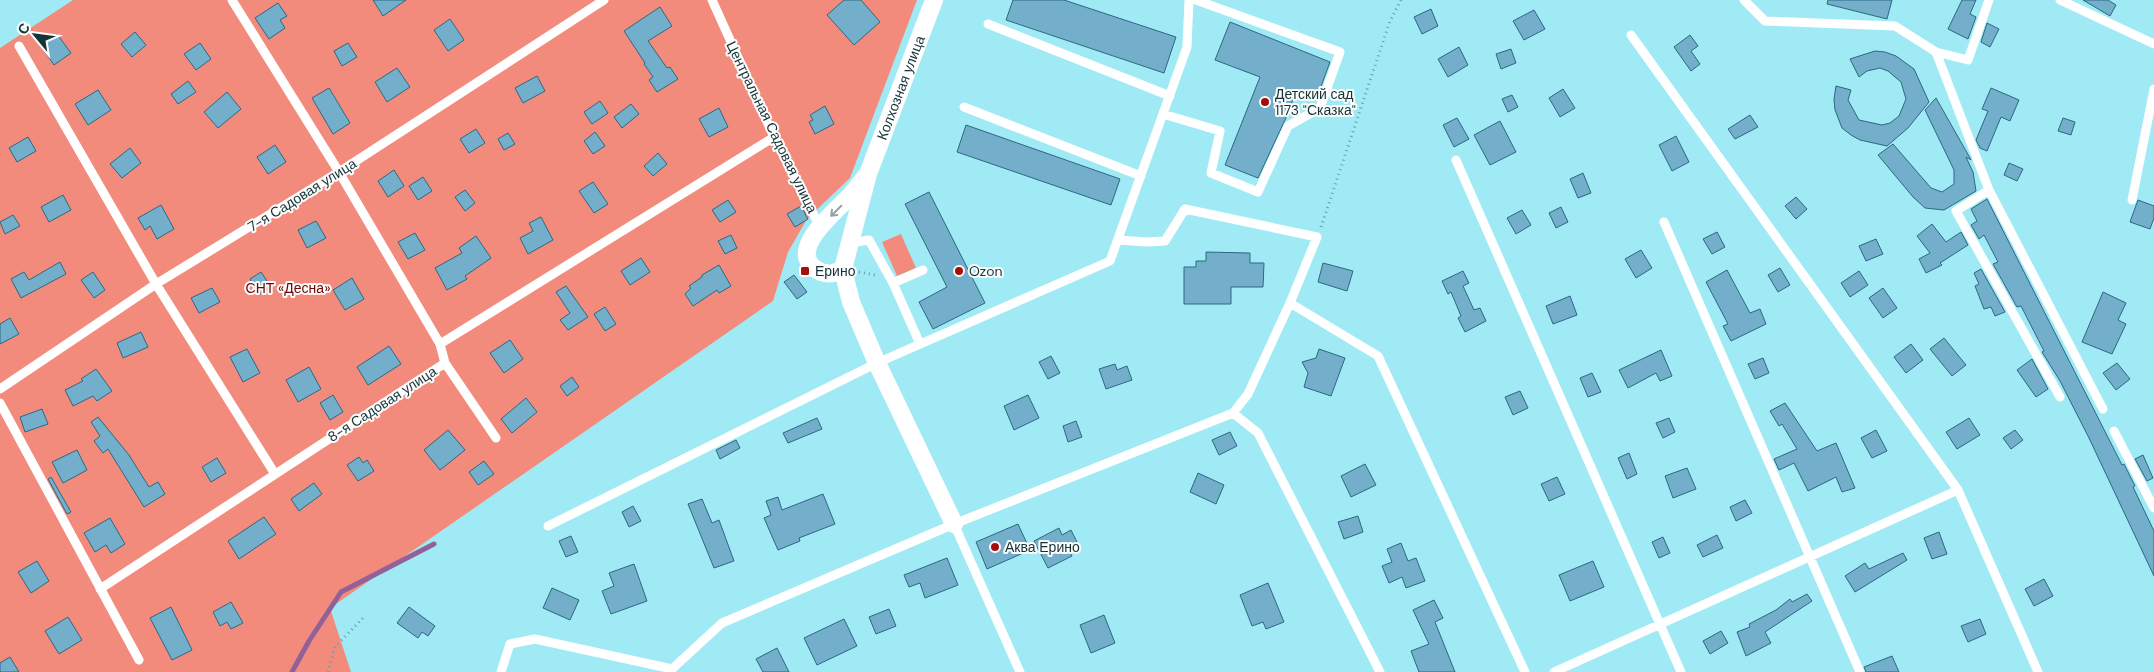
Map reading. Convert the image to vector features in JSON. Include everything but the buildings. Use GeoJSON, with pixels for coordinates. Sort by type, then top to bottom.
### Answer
{"type":"FeatureCollection","features":[{"type":"Feature","properties":{"kind":"street","name":"Колхозная улица"},"geometry":{"type":"LineString","coordinates":[[868,174],[855,191],[820,227],[809,242],[808,255],[810,261],[824,273],[830,274],[843,269],[868,174],[934,0]]}},
{"type":"Feature","properties":{"kind":"street"},"geometry":{"type":"LineString","coordinates":[[843,269],[851,302],[877,363],[954,524]]}},
{"type":"Feature","properties":{"kind":"lane","name":"8-я Садовая улица"},"geometry":{"type":"LineString","coordinates":[[100,589],[445,363],[440,344],[339,172],[232,0]]}},
{"type":"Feature","properties":{"kind":"lane","name":"7-я Садовая улица"},"geometry":{"type":"LineString","coordinates":[[0,389],[156,284],[339,172],[604,0]]}},
{"type":"Feature","properties":{"kind":"lane","name":"Центральная Садовая улица"},"geometry":{"type":"LineString","coordinates":[[712,0],[774,136],[820,227]]}},
{"type":"Feature","properties":{"kind":"lane"},"geometry":{"type":"LineString","coordinates":[[548,526],[877,363],[1110,261],[1188,47],[1189,0]]}},
{"type":"Feature","properties":{"kind":"lane"},"geometry":{"type":"LineString","coordinates":[[1163,114],[1220,131],[1211,173],[1258,192],[1288,126],[1320,108],[1340,52],[1196,0]]}},
{"type":"Feature","properties":{"kind":"lane"},"geometry":{"type":"LineString","coordinates":[[1744,0],[1765,21],[1895,26],[1936,52],[1968,60],[1990,0]]}},
{"type":"Feature","properties":{"kind":"lane"},"geometry":{"type":"LineString","coordinates":[[2060,0],[2154,44]]}},
{"type":"Feature","properties":{"kind":"lane"},"geometry":{"type":"LineString","coordinates":[[988,24],[1170,96]]}},
{"type":"Feature","properties":{"kind":"lane"},"geometry":{"type":"LineString","coordinates":[[1631,35],[1958,490],[2038,672]]}},
{"type":"Feature","properties":{"kind":"lane"},"geometry":{"type":"LineString","coordinates":[[19,46],[156,284],[275,474]]}},
{"type":"Feature","properties":{"kind":"lane"},"geometry":{"type":"LineString","coordinates":[[1936,52],[1989,190],[2103,409]]}},
{"type":"Feature","properties":{"kind":"lane"},"geometry":{"type":"LineString","coordinates":[[2132,200],[2154,90]]}},
{"type":"Feature","properties":{"kind":"lane"},"geometry":{"type":"LineString","coordinates":[[964,107],[1141,176]]}},
{"type":"Feature","properties":{"kind":"lane"},"geometry":{"type":"LineString","coordinates":[[440,344],[774,136]]}},
{"type":"Feature","properties":{"kind":"lane"},"geometry":{"type":"LineString","coordinates":[[1456,160],[1681,672]]}},
{"type":"Feature","properties":{"kind":"lane"},"geometry":{"type":"LineString","coordinates":[[1989,190],[1956,211],[2060,397]]}},
{"type":"Feature","properties":{"kind":"lane"},"geometry":{"type":"LineString","coordinates":[[501,672],[510,644],[535,639],[672,671],[722,623],[954,524],[1233,413],[1248,394],[1290,304],[1317,237],[1185,209],[1165,241],[1118,240]]}},
{"type":"Feature","properties":{"kind":"lane"},"geometry":{"type":"LineString","coordinates":[[1664,222],[1860,672]]}},
{"type":"Feature","properties":{"kind":"lane"},"geometry":{"type":"LineString","coordinates":[[850,243],[869,240],[891,280],[920,344]]}},
{"type":"Feature","properties":{"kind":"lane"},"geometry":{"type":"LineString","coordinates":[[891,280],[923,270]]}},
{"type":"Feature","properties":{"kind":"lane"},"geometry":{"type":"LineString","coordinates":[[1290,304],[1378,356],[1525,672]]}},
{"type":"Feature","properties":{"kind":"lane"},"geometry":{"type":"LineString","coordinates":[[445,363],[496,438]]}},
{"type":"Feature","properties":{"kind":"lane"},"geometry":{"type":"LineString","coordinates":[[0,404],[139,660]]}},
{"type":"Feature","properties":{"kind":"lane"},"geometry":{"type":"LineString","coordinates":[[1233,413],[1258,433],[1380,672]]}},
{"type":"Feature","properties":{"kind":"lane"},"geometry":{"type":"LineString","coordinates":[[2114,431],[2154,508]]}},
{"type":"Feature","properties":{"kind":"lane"},"geometry":{"type":"LineString","coordinates":[[1554,672],[1958,490]]}},
{"type":"Feature","properties":{"kind":"lane"},"geometry":{"type":"LineString","coordinates":[[954,524],[1020,672]]}},
{"type":"Feature","properties":{"kind":"path"},"geometry":{"type":"LineString","coordinates":[[1317,237],[1390,21],[1401,0]]}},
{"type":"Feature","properties":{"kind":"path"},"geometry":{"type":"LineString","coordinates":[[843,269],[891,280]]}},
{"type":"Feature","properties":{"kind":"path"},"geometry":{"type":"LineString","coordinates":[[328,672],[336,647],[365,616]]}},
{"type":"Feature","properties":{"kind":"green space","name":"СНТ «Десна»"},"geometry":{"type":"Polygon","coordinates":[[[73,0],[917,0],[850,178],[807,219],[788,252],[773,301],[330,608],[351,672],[0,672],[0,48],[73,0]]]}},
{"type":"Feature","properties":{"kind":"green space"},"geometry":{"type":"Polygon","coordinates":[[[901,234],[916,268],[897,276],[882,242],[901,234]]]}},
{"type":"Feature","properties":{"kind":"waterway"},"geometry":{"type":"LineString","coordinates":[[292,672],[309,641],[341,592],[434,544]]}},
{"type":"Feature","properties":{"kind":"place","name":"Детский сад 1173 \"Сказка\""},"geometry":{"type":"Point","coordinates":[1265,102]}},
{"type":"Feature","properties":{"kind":"place","name":"Ерино"},"geometry":{"type":"Point","coordinates":[805,271]}},
{"type":"Feature","properties":{"kind":"place","name":"Ozon"},"geometry":{"type":"Point","coordinates":[959,271]}},
{"type":"Feature","properties":{"kind":"place","name":"Аква Ерино"},"geometry":{"type":"Point","coordinates":[995,547]}}]}
